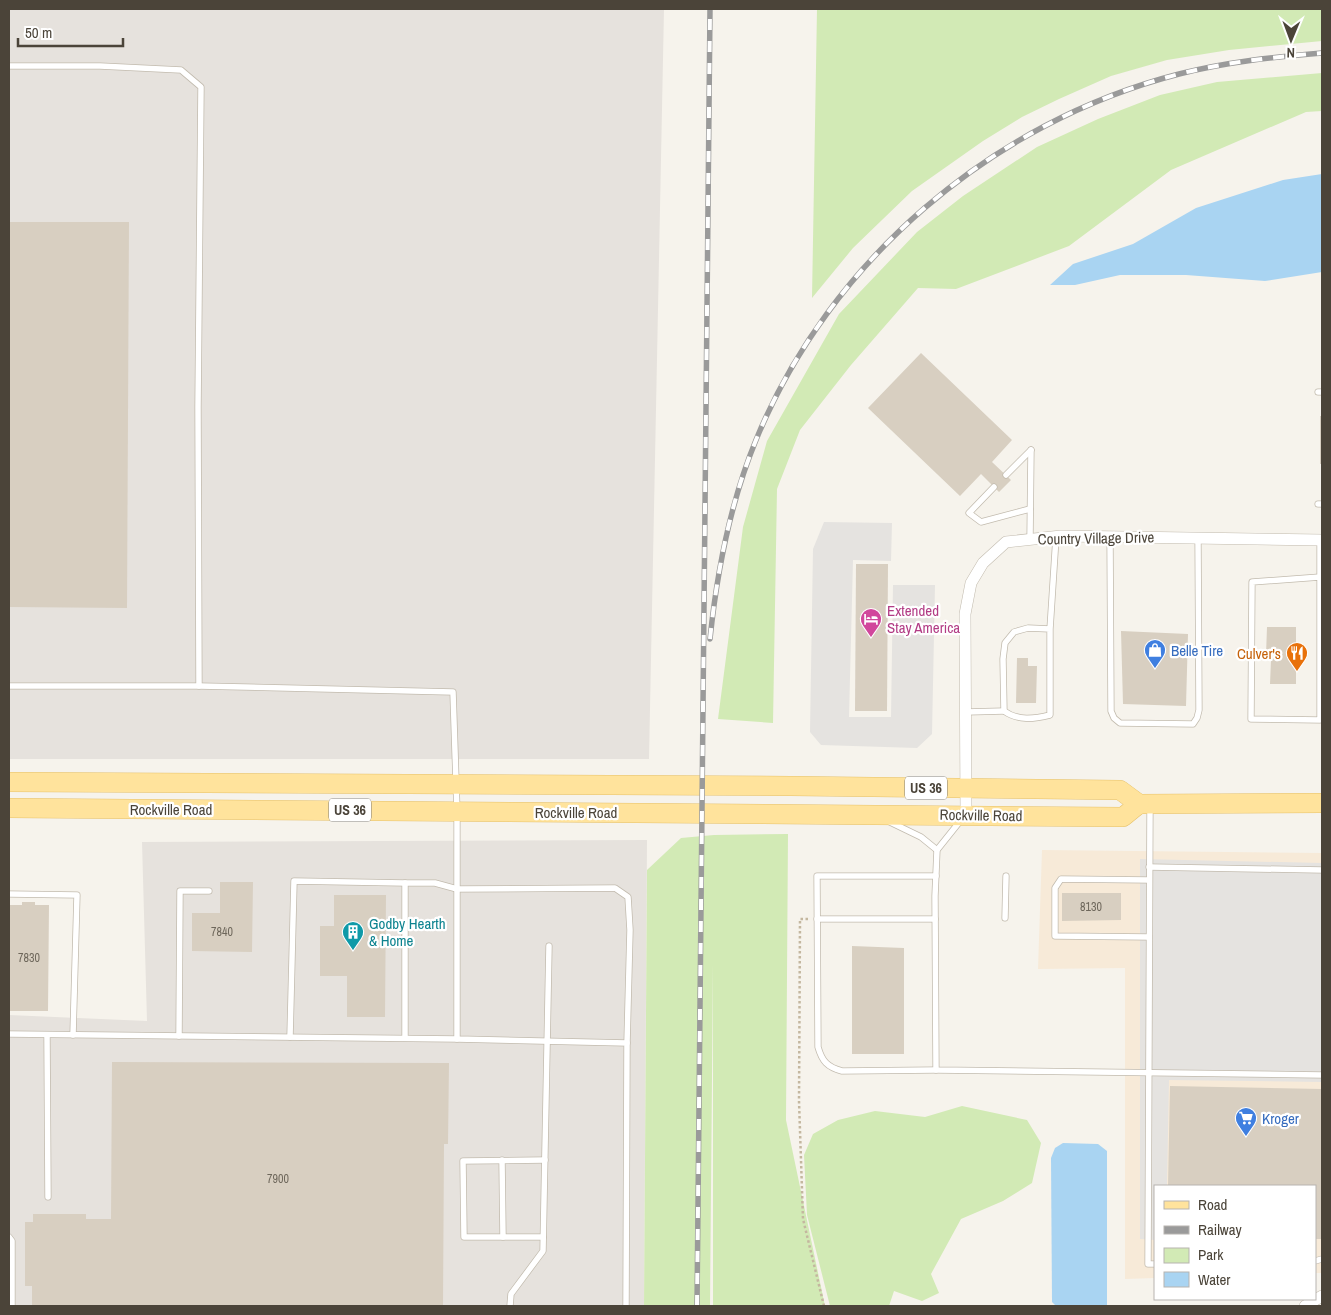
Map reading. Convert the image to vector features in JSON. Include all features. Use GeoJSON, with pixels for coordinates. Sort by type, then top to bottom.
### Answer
{"type":"FeatureCollection","features":[{"type":"Feature","properties":{"kind":"main road","name":"Rockville Road"},"geometry":{"type":"LineString","coordinates":[[9,782],[1120,790],[1144,804]]}},
{"type":"Feature","properties":{"kind":"main road","name":"Rockville Road"},"geometry":{"type":"LineString","coordinates":[[9,808],[1123,816],[1144,804],[1313,804]]}},
{"type":"Feature","properties":{"kind":"street","name":"Country Village Drive"},"geometry":{"type":"LineString","coordinates":[[966,815],[965,614],[971,583],[982,563],[1006,542],[1056,537],[1321,540]]}},
{"type":"Feature","properties":{"kind":"lane"},"geometry":{"type":"LineString","coordinates":[[9,66],[100,66],[181,70],[201,87],[198,398],[199,686]]}},
{"type":"Feature","properties":{"kind":"lane"},"geometry":{"type":"LineString","coordinates":[[1006,475],[1031,450],[1030,540]]}},
{"type":"Feature","properties":{"kind":"lane"},"geometry":{"type":"LineString","coordinates":[[994,488],[969,513],[981,522],[1030,509]]}},
{"type":"Feature","properties":{"kind":"lane"},"geometry":{"type":"LineString","coordinates":[[966,712],[1004,710],[1012,717],[1033,719],[1050,715],[1050,629],[1056,537]]}},
{"type":"Feature","properties":{"kind":"lane"},"geometry":{"type":"LineString","coordinates":[[1110,537],[1112,711],[1114,718],[1120,723],[1193,724],[1199,710],[1198,538]]}},
{"type":"Feature","properties":{"kind":"lane"},"geometry":{"type":"LineString","coordinates":[[1320,577],[1252,582],[1251,719],[1320,720],[1321,540]]}},
{"type":"Feature","properties":{"kind":"lane"},"geometry":{"type":"LineString","coordinates":[[1004,710],[1005,643],[1014,632],[1028,628],[1050,629]]}},
{"type":"Feature","properties":{"kind":"lane"},"geometry":{"type":"LineString","coordinates":[[9,686],[199,686],[453,692],[457,811],[457,1039]]}},
{"type":"Feature","properties":{"kind":"lane"},"geometry":{"type":"LineString","coordinates":[[1144,804],[1149,867],[1148,1264],[1154,1264]]}},
{"type":"Feature","properties":{"kind":"lane"},"geometry":{"type":"LineString","coordinates":[[1313,804],[1322,809]]}},
{"type":"Feature","properties":{"kind":"lane"},"geometry":{"type":"LineString","coordinates":[[872,814],[920,837],[937,850]]}},
{"type":"Feature","properties":{"kind":"lane"},"geometry":{"type":"LineString","coordinates":[[936,1070],[935,918],[937,850],[966,815]]}},
{"type":"Feature","properties":{"kind":"lane"},"geometry":{"type":"LineString","coordinates":[[1149,867],[1322,870]]}},
{"type":"Feature","properties":{"kind":"lane"},"geometry":{"type":"LineString","coordinates":[[936,876],[817,876],[818,1047],[825,1064],[832,1068],[842,1071],[936,1070],[1322,1075]]}},
{"type":"Feature","properties":{"kind":"lane"},"geometry":{"type":"LineString","coordinates":[[1005,918],[1006,876]]}},
{"type":"Feature","properties":{"kind":"lane"},"geometry":{"type":"LineString","coordinates":[[1149,880],[1061,879],[1055,888],[1055,936],[1149,937]]}},
{"type":"Feature","properties":{"kind":"lane"},"geometry":{"type":"LineString","coordinates":[[290,1037],[294,881],[435,883],[457,889],[615,888],[628,897],[630,930],[627,1043],[626,1306]]}},
{"type":"Feature","properties":{"kind":"lane"},"geometry":{"type":"LineString","coordinates":[[405,883],[405,1038]]}},
{"type":"Feature","properties":{"kind":"lane"},"geometry":{"type":"LineString","coordinates":[[179,1036],[180,891],[209,891]]}},
{"type":"Feature","properties":{"kind":"lane"},"geometry":{"type":"LineString","coordinates":[[9,894],[76,895],[73,1035]]}},
{"type":"Feature","properties":{"kind":"lane"},"geometry":{"type":"LineString","coordinates":[[817,919],[935,918]]}},
{"type":"Feature","properties":{"kind":"lane"},"geometry":{"type":"LineString","coordinates":[[510,1306],[511,1294],[543,1251],[548,946]]}},
{"type":"Feature","properties":{"kind":"lane"},"geometry":{"type":"LineString","coordinates":[[9,1034],[405,1038],[627,1043]]}},
{"type":"Feature","properties":{"kind":"lane"},"geometry":{"type":"LineString","coordinates":[[47,1035],[48,1197]]}},
{"type":"Feature","properties":{"kind":"lane"},"geometry":{"type":"LineString","coordinates":[[502,1160],[503,1237]]}},
{"type":"Feature","properties":{"kind":"lane"},"geometry":{"type":"LineString","coordinates":[[544,1237],[464,1237],[463,1161],[545,1160]]}},
{"type":"Feature","properties":{"kind":"lane"},"geometry":{"type":"LineString","coordinates":[[9,1237],[12,1241],[12,1306]]}},
{"type":"Feature","properties":{"kind":"path"},"geometry":{"type":"LineString","coordinates":[[817,919],[800,920],[799,1100],[803,1219],[824,1306]]}},
{"type":"Feature","properties":{"kind":"shaded area"},"geometry":{"type":"Polygon","coordinates":[[[9,9],[664,9],[649,759],[9,759],[9,9]]]}},
{"type":"Feature","properties":{"kind":"shaded area"},"geometry":{"type":"Polygon","coordinates":[[[824,522],[892,523],[891,561],[853,560],[849,717],[891,717],[893,585],[935,585],[932,734],[917,748],[821,745],[810,732],[813,549],[824,522]]]}},
{"type":"Feature","properties":{"kind":"shaded area"},"geometry":{"type":"Polygon","coordinates":[[[647,840],[644,1306],[9,1306],[9,1015],[147,1021],[142,842],[647,840]]]}},
{"type":"Feature","properties":{"kind":"shaded area"},"geometry":{"type":"Polygon","coordinates":[[[1042,850],[1322,853],[1322,1273],[1316,1273],[1316,1185],[1154,1185],[1154,1278],[1125,1279],[1125,968],[1038,969],[1042,850]]]}},
{"type":"Feature","properties":{"kind":"shaded area"},"geometry":{"type":"Polygon","coordinates":[[[1140,859],[1322,863],[1322,1082],[1169,1080],[1167,1185],[1154,1185],[1154,1240],[1140,1239],[1140,859]]]}},
{"type":"Feature","properties":{"kind":"green space"},"geometry":{"type":"Polygon","coordinates":[[[817,9],[1322,9],[1322,41],[1229,50],[1167,60],[1111,76],[1022,117],[983,141],[912,191],[853,248],[812,298],[817,9]]]}},
{"type":"Feature","properties":{"kind":"green space"},"geometry":{"type":"Polygon","coordinates":[[[1322,73],[1322,111],[1306,112],[1171,170],[1069,246],[956,289],[918,288],[851,365],[800,430],[777,489],[773,723],[718,719],[743,527],[767,441],[839,314],[917,232],[963,196],[1037,147],[1098,119],[1160,95],[1217,82],[1322,73]]]}},
{"type":"Feature","properties":{"kind":"green space"},"geometry":{"type":"Polygon","coordinates":[[[788,834],[786,1120],[825,1306],[713,1306],[713,963],[710,1306],[644,1306],[647,870],[681,838],[714,835],[788,834]]]}},
{"type":"Feature","properties":{"kind":"green space"},"geometry":{"type":"Polygon","coordinates":[[[962,1106],[1027,1120],[1041,1143],[1032,1183],[1003,1201],[961,1219],[931,1274],[939,1293],[922,1301],[894,1291],[889,1306],[830,1306],[807,1215],[804,1155],[813,1134],[838,1120],[875,1111],[925,1117],[962,1106]]]}},
{"type":"Feature","properties":{"kind":"water"},"geometry":{"type":"Polygon","coordinates":[[[1322,174],[1322,272],[1265,281],[1186,275],[1120,275],[1075,285],[1050,285],[1073,264],[1133,244],[1196,208],[1283,180],[1322,174]]]}},
{"type":"Feature","properties":{"kind":"water"},"geometry":{"type":"Polygon","coordinates":[[[1063,1143],[1098,1144],[1107,1151],[1107,1306],[1056,1306],[1052,1302],[1051,1158],[1055,1148],[1063,1143]]]}},
{"type":"Feature","properties":{"kind":"building"},"geometry":{"type":"Polygon","coordinates":[[[9,222],[129,222],[127,608],[9,607],[9,222]]]}},
{"type":"Feature","properties":{"kind":"building"},"geometry":{"type":"Polygon","coordinates":[[[921,353],[1012,440],[992,462],[1011,480],[999,492],[981,474],[960,496],[868,408],[921,353]]]}},
{"type":"Feature","properties":{"kind":"building"},"geometry":{"type":"Polygon","coordinates":[[[1320,416],[1322,416],[1322,464],[1320,464],[1320,416]]]}},
{"type":"Feature","properties":{"kind":"building","name":"Extended Stay America"},"geometry":{"type":"Polygon","coordinates":[[[856,564],[888,564],[887,711],[855,711],[856,564]]]}},
{"type":"Feature","properties":{"kind":"building"},"geometry":{"type":"Polygon","coordinates":[[[1267,627],[1296,627],[1296,684],[1270,684],[1271,660],[1266,655],[1267,627]]]}},
{"type":"Feature","properties":{"kind":"building","name":"Belle Tire"},"geometry":{"type":"Polygon","coordinates":[[[1121,631],[1188,634],[1186,706],[1123,704],[1121,631]]]}},
{"type":"Feature","properties":{"kind":"building"},"geometry":{"type":"Polygon","coordinates":[[[1017,658],[1028,658],[1028,666],[1037,666],[1036,703],[1016,703],[1017,658]]]}},
{"type":"Feature","properties":{"kind":"building"},"geometry":{"type":"Polygon","coordinates":[[[220,882],[253,882],[252,952],[192,951],[192,913],[220,913],[220,882]]]}},
{"type":"Feature","properties":{"kind":"building"},"geometry":{"type":"Polygon","coordinates":[[[1062,893],[1121,893],[1121,920],[1062,921],[1062,893]]]}},
{"type":"Feature","properties":{"kind":"building","name":"Godby Hearth & Home"},"geometry":{"type":"Polygon","coordinates":[[[334,895],[386,895],[385,1017],[347,1017],[347,976],[320,976],[320,926],[334,926],[334,895]]]}},
{"type":"Feature","properties":{"kind":"building"},"geometry":{"type":"Polygon","coordinates":[[[22,902],[35,902],[35,905],[49,905],[48,1011],[9,1011],[9,905],[22,905],[22,902]]]}},
{"type":"Feature","properties":{"kind":"building"},"geometry":{"type":"Polygon","coordinates":[[[852,946],[904,948],[904,1054],[852,1054],[852,946]]]}},
{"type":"Feature","properties":{"kind":"building"},"geometry":{"type":"Polygon","coordinates":[[[112,1062],[449,1063],[448,1144],[444,1144],[443,1306],[32,1306],[32,1286],[25,1286],[25,1222],[33,1222],[33,1214],[86,1214],[86,1219],[111,1219],[112,1062]]]}},
{"type":"Feature","properties":{"kind":"building","name":"Kroger"},"geometry":{"type":"Polygon","coordinates":[[[1170,1086],[1322,1089],[1322,1239],[1316,1239],[1316,1185],[1168,1185],[1170,1086]]]}},
{"type":"Feature","properties":{"kind":"railway"},"geometry":{"type":"LineString","coordinates":[[697,1306],[710,9]]}},
{"type":"Feature","properties":{"kind":"railway"},"geometry":{"type":"LineString","coordinates":[[710,639],[716,588],[739,488],[756,440],[787,375],[827,314],[873,258],[925,208],[982,164],[1044,126],[1110,96],[1179,74],[1214,66],[1250,60],[1322,53]]}},
{"type":"Feature","properties":{"kind":"place","name":"Extended Stay America"},"geometry":{"type":"Point","coordinates":[871,638]}},
{"type":"Feature","properties":{"kind":"place","name":"Belle Tire"},"geometry":{"type":"Point","coordinates":[1155,669]}},
{"type":"Feature","properties":{"kind":"place","name":"Culver's"},"geometry":{"type":"Point","coordinates":[1297,672]}},
{"type":"Feature","properties":{"kind":"place","name":"Godby Hearth & Home"},"geometry":{"type":"Point","coordinates":[353,951]}},
{"type":"Feature","properties":{"kind":"place","name":"Kroger"},"geometry":{"type":"Point","coordinates":[1246,1137]}}]}
